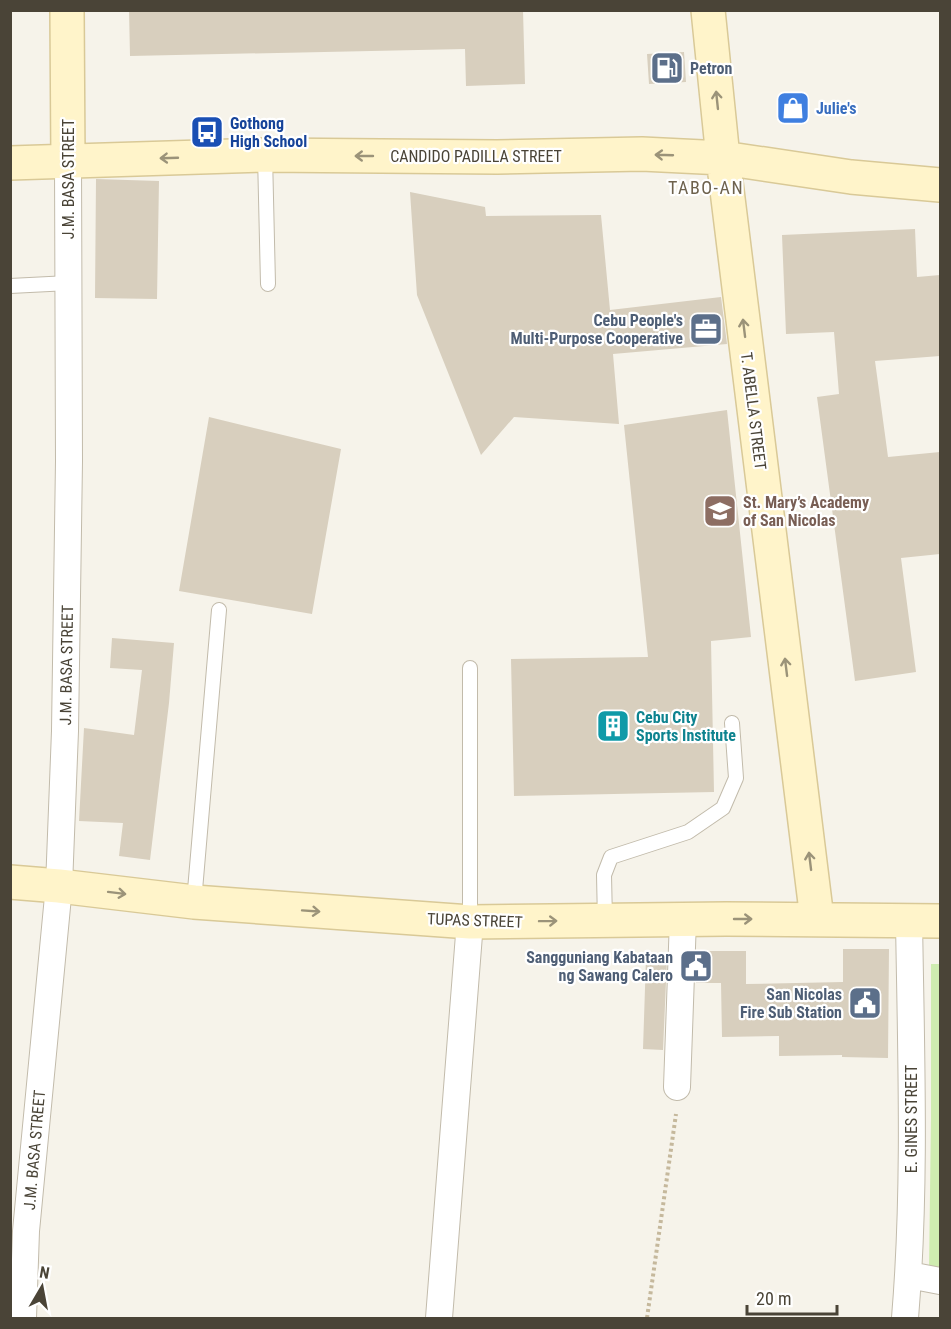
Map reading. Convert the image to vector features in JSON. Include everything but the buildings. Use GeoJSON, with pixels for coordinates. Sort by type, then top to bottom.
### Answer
{"type":"FeatureCollection","features":[{"type":"Feature","properties":{"kind":"street","name":"J.M. BASA STREET"},"geometry":{"type":"LineString","coordinates":[[23,1318],[26,1231],[59,886],[65,731],[69,461],[67,10]]}},
{"type":"Feature","properties":{"kind":"street","name":"T. ABELLA STREET"},"geometry":{"type":"LineString","coordinates":[[708,10],[723,158],[817,919]]}},
{"type":"Feature","properties":{"kind":"street","name":"CANDIDO PADILLA STREET"},"geometry":{"type":"LineString","coordinates":[[10,163],[266,155],[497,157],[642,154],[723,158],[851,177],[940,184]]}},
{"type":"Feature","properties":{"kind":"street","name":"TUPAS STREET"},"geometry":{"type":"LineString","coordinates":[[10,882],[194,902],[470,922],[925,920]]}},
{"type":"Feature","properties":{"kind":"street"},"geometry":{"type":"LineString","coordinates":[[677,1087],[683,920]]}},
{"type":"Feature","properties":{"kind":"street","name":"E. GINES STREET"},"geometry":{"type":"LineString","coordinates":[[905,1318],[909,1275],[912,1120],[925,920]]}},
{"type":"Feature","properties":{"kind":"street"},"geometry":{"type":"LineString","coordinates":[[439,1318],[470,922]]}},
{"type":"Feature","properties":{"kind":"street"},"geometry":{"type":"LineString","coordinates":[[909,1275],[940,1281]]}},
{"type":"Feature","properties":{"kind":"lane"},"geometry":{"type":"LineString","coordinates":[[266,155],[268,284]]}},
{"type":"Feature","properties":{"kind":"lane"},"geometry":{"type":"LineString","coordinates":[[10,286],[69,283]]}},
{"type":"Feature","properties":{"kind":"lane"},"geometry":{"type":"LineString","coordinates":[[194,902],[219,610]]}},
{"type":"Feature","properties":{"kind":"lane"},"geometry":{"type":"LineString","coordinates":[[470,668],[470,922]]}},
{"type":"Feature","properties":{"kind":"lane"},"geometry":{"type":"LineString","coordinates":[[605,921],[604,875],[611,857],[688,832],[723,807],[736,778],[732,723]]}},
{"type":"Feature","properties":{"kind":"path"},"geometry":{"type":"LineString","coordinates":[[647,1318],[676,1119],[677,1087]]}},
{"type":"Feature","properties":{"kind":"green space"},"geometry":{"type":"Polygon","coordinates":[[[931,964],[940,964],[940,1271],[929,1268],[931,964]]]}},
{"type":"Feature","properties":{"kind":"place","name":"Petron"},"geometry":{"type":"Point","coordinates":[667,68]}},
{"type":"Feature","properties":{"kind":"place","name":"Julie's"},"geometry":{"type":"Point","coordinates":[793,108]}},
{"type":"Feature","properties":{"kind":"place","name":"Gothong High School"},"geometry":{"type":"Point","coordinates":[207,132]}},
{"type":"Feature","properties":{"kind":"place","name":"Cebu People's Multi-Purpose Cooperative"},"geometry":{"type":"Point","coordinates":[706,329]}},
{"type":"Feature","properties":{"kind":"place","name":"St. Mary’s Academy of San Nicolas"},"geometry":{"type":"Point","coordinates":[720,511]}},
{"type":"Feature","properties":{"kind":"place","name":"Cebu City Sports Institute"},"geometry":{"type":"Point","coordinates":[613,726]}},
{"type":"Feature","properties":{"kind":"place","name":"Sangguniang Kabataan ng Sawang Calero"},"geometry":{"type":"Point","coordinates":[696,966]}},
{"type":"Feature","properties":{"kind":"place","name":"San Nicolas Fire Sub Station"},"geometry":{"type":"Point","coordinates":[865,1003]}},
{"type":"Feature","properties":{"kind":"district","name":"TABO-AN"},"geometry":{"type":"Point","coordinates":[706,188]}}]}
